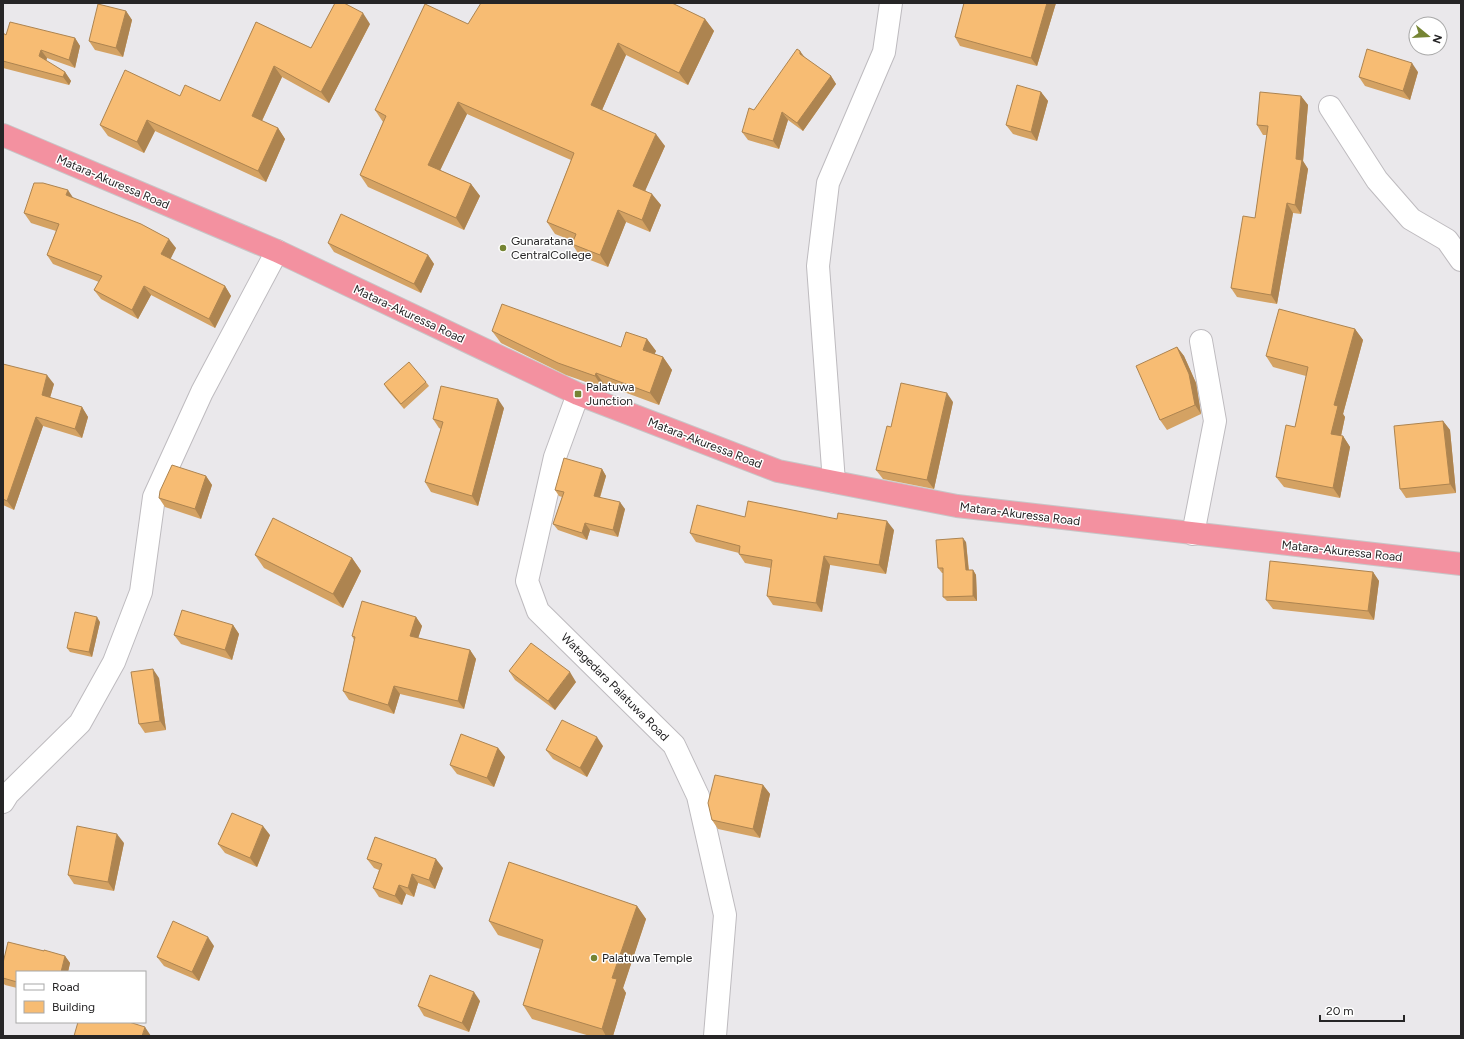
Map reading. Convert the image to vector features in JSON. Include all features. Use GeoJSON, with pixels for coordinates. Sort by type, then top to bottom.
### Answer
{"type":"FeatureCollection","features":[{"type":"Feature","properties":{"kind":"highway","name":"Matara-Akuressa Road"},"geometry":{"type":"LineString","coordinates":[[3,135],[277,251],[578,394],[778,471],[957,506],[1461,564]]}},
{"type":"Feature","properties":{"kind":"street"},"geometry":{"type":"LineString","coordinates":[[834,482],[818,266],[828,183],[884,52],[892,3]]}},
{"type":"Feature","properties":{"kind":"street"},"geometry":{"type":"LineString","coordinates":[[1330,107],[1377,180],[1412,219],[1447,240],[1461,260]]}},
{"type":"Feature","properties":{"kind":"street"},"geometry":{"type":"LineString","coordinates":[[3,802],[8,794],[80,723],[114,662],[141,592],[154,497],[202,392],[277,251]]}},
{"type":"Feature","properties":{"kind":"street"},"geometry":{"type":"LineString","coordinates":[[1193,534],[1216,421],[1201,341]]}},
{"type":"Feature","properties":{"kind":"street","name":"Watagedara Palatuwa Road"},"geometry":{"type":"LineString","coordinates":[[578,394],[555,457],[527,581],[538,611],[674,745],[698,796],[725,916],[715,1036]]}},
{"type":"Feature","properties":{"kind":"building"},"geometry":{"type":"Polygon","coordinates":[[[335,3],[344,3],[363,13],[321,92],[274,66],[252,116],[278,128],[258,171],[147,120],[137,142],[100,125],[125,70],[180,96],[185,85],[220,101],[256,22],[311,48],[335,3]]]}},
{"type":"Feature","properties":{"kind":"building"},"geometry":{"type":"Polygon","coordinates":[[[481,3],[672,3],[705,19],[679,73],[618,43],[591,105],[656,134],[633,186],[652,194],[642,220],[618,210],[600,255],[572,244],[576,234],[547,222],[574,153],[458,102],[428,165],[471,184],[456,218],[360,175],[386,116],[375,110],[425,4],[468,24],[481,3]]]}},
{"type":"Feature","properties":{"kind":"building"},"geometry":{"type":"Polygon","coordinates":[[[964,3],[1047,3],[1031,58],[955,37],[964,3]]]}},
{"type":"Feature","properties":{"kind":"building"},"geometry":{"type":"Polygon","coordinates":[[[98,4],[126,11],[116,48],[89,41],[98,4]]]}},
{"type":"Feature","properties":{"kind":"building"},"geometry":{"type":"Polygon","coordinates":[[[10,22],[75,38],[69,60],[41,50],[39,56],[65,72],[63,77],[3,61],[3,33],[6,35],[10,22]]]}},
{"type":"Feature","properties":{"kind":"building"},"geometry":{"type":"Polygon","coordinates":[[[797,49],[800,51],[800,54],[831,76],[797,123],[782,112],[773,141],[742,132],[749,108],[754,110],[797,49]]]}},
{"type":"Feature","properties":{"kind":"building"},"geometry":{"type":"Polygon","coordinates":[[[1367,49],[1412,63],[1403,91],[1359,77],[1367,49]]]}},
{"type":"Feature","properties":{"kind":"building"},"geometry":{"type":"Polygon","coordinates":[[[1017,85],[1041,92],[1031,132],[1006,125],[1017,85]]]}},
{"type":"Feature","properties":{"kind":"building"},"geometry":{"type":"Polygon","coordinates":[[[1260,92],[1301,96],[1296,159],[1302,160],[1295,205],[1287,203],[1271,295],[1231,288],[1243,216],[1255,218],[1268,126],[1257,125],[1260,92]]]}},
{"type":"Feature","properties":{"kind":"building"},"geometry":{"type":"Polygon","coordinates":[[[34,183],[43,183],[68,190],[66,195],[141,224],[169,239],[161,254],[225,286],[209,319],[144,286],[132,310],[94,290],[102,276],[47,255],[59,224],[24,213],[34,183]]]}},
{"type":"Feature","properties":{"kind":"building"},"geometry":{"type":"Polygon","coordinates":[[[341,214],[428,255],[414,284],[328,243],[341,214]]]}},
{"type":"Feature","properties":{"kind":"building"},"geometry":{"type":"Polygon","coordinates":[[[502,304],[621,347],[626,332],[647,339],[643,350],[663,357],[650,393],[596,373],[595,376],[558,363],[492,331],[502,304]]]}},
{"type":"Feature","properties":{"kind":"building"},"geometry":{"type":"Polygon","coordinates":[[[1279,309],[1355,329],[1334,405],[1338,406],[1331,434],[1343,436],[1333,488],[1276,477],[1286,425],[1295,427],[1308,367],[1266,356],[1279,309]]]}},
{"type":"Feature","properties":{"kind":"building"},"geometry":{"type":"Polygon","coordinates":[[[1177,347],[1189,374],[1195,405],[1160,420],[1136,366],[1177,347]]]}},
{"type":"Feature","properties":{"kind":"building"},"geometry":{"type":"Polygon","coordinates":[[[409,362],[426,382],[401,404],[384,384],[409,362]]]}},
{"type":"Feature","properties":{"kind":"building"},"geometry":{"type":"Polygon","coordinates":[[[3,364],[47,375],[42,395],[82,407],[75,429],[36,417],[7,501],[3,499],[3,364]]]}},
{"type":"Feature","properties":{"kind":"building"},"geometry":{"type":"Polygon","coordinates":[[[901,383],[947,393],[927,480],[876,470],[887,426],[891,427],[901,383]]]}},
{"type":"Feature","properties":{"kind":"building"},"geometry":{"type":"Polygon","coordinates":[[[441,386],[498,399],[472,496],[425,482],[443,422],[433,419],[441,386]]]}},
{"type":"Feature","properties":{"kind":"building"},"geometry":{"type":"Polygon","coordinates":[[[1443,421],[1450,484],[1400,489],[1394,426],[1443,421]]]}},
{"type":"Feature","properties":{"kind":"building"},"geometry":{"type":"Polygon","coordinates":[[[564,458],[602,469],[594,496],[620,502],[613,530],[585,523],[582,533],[553,524],[564,492],[555,490],[564,458]]]}},
{"type":"Feature","properties":{"kind":"building"},"geometry":{"type":"Polygon","coordinates":[[[172,465],[206,476],[195,509],[159,498],[160,491],[172,465]]]}},
{"type":"Feature","properties":{"kind":"building"},"geometry":{"type":"Polygon","coordinates":[[[748,501],[837,519],[838,513],[887,521],[879,565],[824,556],[816,603],[767,596],[772,560],[739,554],[740,546],[690,533],[697,505],[745,517],[748,501]]]}},
{"type":"Feature","properties":{"kind":"building"},"geometry":{"type":"Polygon","coordinates":[[[273,518],[352,558],[333,594],[255,555],[273,518]]]}},
{"type":"Feature","properties":{"kind":"building"},"geometry":{"type":"Polygon","coordinates":[[[963,538],[966,570],[973,570],[973,596],[943,597],[943,568],[938,568],[936,540],[963,538]]]}},
{"type":"Feature","properties":{"kind":"building"},"geometry":{"type":"Polygon","coordinates":[[[1270,561],[1373,572],[1368,611],[1266,600],[1270,561]]]}},
{"type":"Feature","properties":{"kind":"building"},"geometry":{"type":"Polygon","coordinates":[[[362,601],[416,617],[410,636],[470,650],[458,701],[394,686],[388,705],[343,691],[355,637],[352,636],[362,601]]]}},
{"type":"Feature","properties":{"kind":"building"},"geometry":{"type":"Polygon","coordinates":[[[182,610],[233,625],[225,650],[174,635],[182,610]]]}},
{"type":"Feature","properties":{"kind":"building"},"geometry":{"type":"Polygon","coordinates":[[[75,612],[97,617],[89,652],[67,648],[75,612]]]}},
{"type":"Feature","properties":{"kind":"building"},"geometry":{"type":"Polygon","coordinates":[[[531,643],[570,672],[548,701],[509,671],[531,643]]]}},
{"type":"Feature","properties":{"kind":"building"},"geometry":{"type":"Polygon","coordinates":[[[153,669],[160,721],[139,724],[131,672],[153,669]]]}},
{"type":"Feature","properties":{"kind":"building"},"geometry":{"type":"Polygon","coordinates":[[[562,720],[597,737],[580,768],[546,750],[562,720]]]}},
{"type":"Feature","properties":{"kind":"building"},"geometry":{"type":"Polygon","coordinates":[[[461,734],[498,748],[487,778],[450,765],[461,734]]]}},
{"type":"Feature","properties":{"kind":"building"},"geometry":{"type":"Polygon","coordinates":[[[715,775],[763,785],[753,829],[712,820],[708,803],[715,775]]]}},
{"type":"Feature","properties":{"kind":"building"},"geometry":{"type":"Polygon","coordinates":[[[232,813],[263,826],[250,858],[218,844],[232,813]]]}},
{"type":"Feature","properties":{"kind":"building"},"geometry":{"type":"Polygon","coordinates":[[[77,826],[117,834],[108,882],[68,875],[77,826]]]}},
{"type":"Feature","properties":{"kind":"building"},"geometry":{"type":"Polygon","coordinates":[[[375,837],[436,859],[429,880],[412,874],[408,888],[399,885],[395,896],[373,888],[382,864],[367,859],[375,837]]]}},
{"type":"Feature","properties":{"kind":"building"},"geometry":{"type":"Polygon","coordinates":[[[509,862],[637,906],[612,978],[617,979],[602,1029],[523,1005],[543,940],[489,921],[509,862]]]}},
{"type":"Feature","properties":{"kind":"building"},"geometry":{"type":"Polygon","coordinates":[[[173,921],[208,937],[192,972],[157,957],[173,921]]]}},
{"type":"Feature","properties":{"kind":"building"},"geometry":{"type":"Polygon","coordinates":[[[8,942],[65,956],[61,971],[16,971],[16,982],[3,978],[3,963],[8,942]]]}},
{"type":"Feature","properties":{"kind":"building"},"geometry":{"type":"Polygon","coordinates":[[[430,975],[474,992],[462,1023],[418,1006],[430,975]]]}},
{"type":"Feature","properties":{"kind":"building"},"geometry":{"type":"Polygon","coordinates":[[[78,1023],[132,1023],[145,1027],[142,1036],[74,1036],[78,1023]]]}},
{"type":"Feature","properties":{"kind":"place","name":"Gunaratana CentralCollege"},"geometry":{"type":"Point","coordinates":[503,248]}},
{"type":"Feature","properties":{"kind":"place","name":"Palatuwa Junction"},"geometry":{"type":"Point","coordinates":[578,394]}},
{"type":"Feature","properties":{"kind":"place","name":"Palatuwa Temple"},"geometry":{"type":"Point","coordinates":[594,958]}}]}
